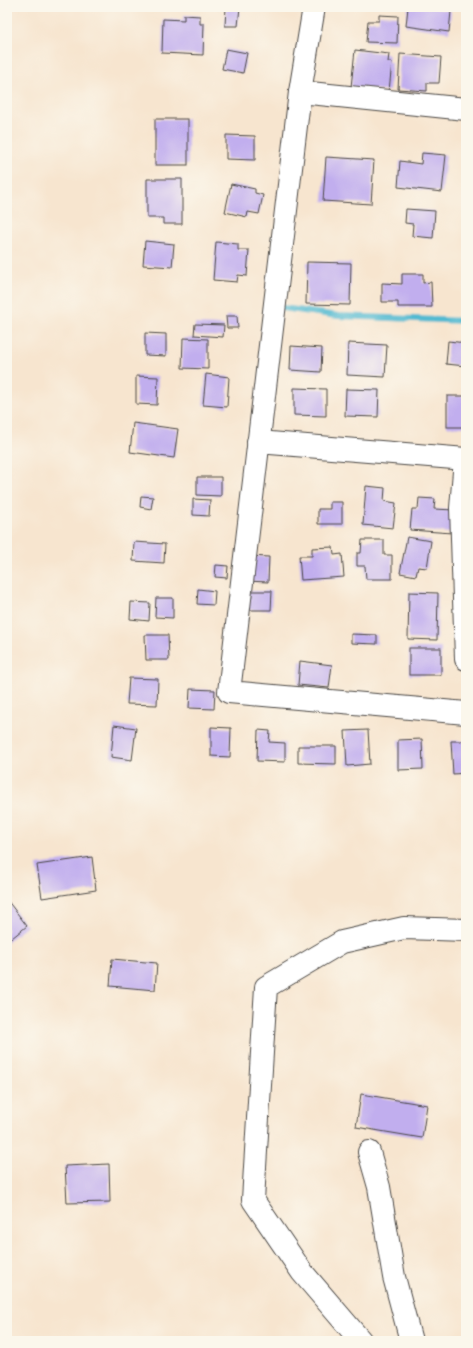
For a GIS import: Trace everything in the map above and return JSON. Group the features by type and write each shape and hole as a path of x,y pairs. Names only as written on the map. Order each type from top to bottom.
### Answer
{"street":[{"path":"314,7 300,92 229,692 466,713"},
{"path":"300,92 466,109"},
{"path":"258,442 465,459 461,508 466,659"},
{"path":"361,1341 302,1272 253,1200 266,987 342,942 404,928 466,930"},
{"path":"369,1152 379,1186 394,1277 411,1341"}],"building":[{"path":"226,7 240,7 238,26 225,26"},
{"path":"408,7 427,7 451,11 449,32 406,26"},
{"path":"184,15 200,16 200,24 204,24 203,55 162,53 163,19 184,20"},
{"path":"379,15 398,16 397,43 366,42 368,21 379,21"},
{"path":"226,49 247,53 243,73 222,69"},
{"path":"355,50 389,54 388,62 392,62 389,91 351,87"},
{"path":"400,54 441,57 439,83 427,83 427,91 398,89"},
{"path":"155,119 188,119 188,165 155,165"},
{"path":"226,135 255,136 255,160 226,159"},
{"path":"422,153 446,155 442,192 398,187 400,161 421,164"},
{"path":"326,157 374,160 371,204 323,201"},
{"path":"147,179 182,179 182,224 163,224 163,218 147,218"},
{"path":"231,184 255,189 255,193 263,195 259,214 248,212 247,217 225,212"},
{"path":"406,209 435,211 433,238 412,236 413,224 405,223"},
{"path":"145,241 174,244 172,267 143,265"},
{"path":"216,242 238,244 238,250 249,250 247,276 238,275 237,282 213,280"},
{"path":"307,262 351,263 350,305 306,304"},
{"path":"402,274 423,274 423,283 431,282 432,307 398,307 398,302 382,302 382,283 402,284"},
{"path":"226,316 237,316 238,328 227,328"},
{"path":"195,324 224,325 223,337 194,335"},
{"path":"145,333 166,334 166,356 145,355"},
{"path":"183,338 208,339 208,369 182,368"},
{"path":"448,341 466,343 466,366 446,364"},
{"path":"348,343 387,345 385,377 347,375"},
{"path":"291,346 322,348 321,372 290,370"},
{"path":"206,374 229,377 227,407 203,405"},
{"path":"136,376 158,377 157,405 136,404"},
{"path":"294,388 326,389 326,416 294,415"},
{"path":"346,389 379,390 378,417 345,416"},
{"path":"447,396 466,396 466,427 447,427"},
{"path":"133,423 178,429 174,458 130,452"},
{"path":"197,477 221,477 221,496 197,495"},
{"path":"366,486 385,488 384,501 396,503 393,528 363,525"},
{"path":"141,496 153,497 151,509 140,507"},
{"path":"419,498 435,499 434,509 454,510 452,533 410,530 412,509 418,509"},
{"path":"193,499 210,500 209,516 193,515"},
{"path":"330,502 342,502 342,524 318,524 318,509 330,509"},
{"path":"407,537 431,541 427,568 418,567 416,576 400,573"},
{"path":"362,540 384,540 384,555 392,555 392,579 366,579 365,566 357,566 357,553 361,553"},
{"path":"134,542 165,544 164,563 133,561"},
{"path":"333,547 334,555 342,554 344,577 301,580 299,556 312,556 312,548"},
{"path":"247,556 269,557 268,582 246,581"},
{"path":"216,565 228,566 227,578 215,577"},
{"path":"198,589 215,591 214,605 197,604"},
{"path":"245,591 272,591 271,610 245,610"},
{"path":"409,592 438,593 437,640 408,639"},
{"path":"156,598 173,598 173,618 155,617"},
{"path":"131,602 150,603 149,621 130,619"},
{"path":"351,634 377,635 377,644 351,643"},
{"path":"145,635 168,635 169,660 146,660"},
{"path":"409,648 441,648 441,675 409,675"},
{"path":"300,661 332,665 329,688 298,685"},
{"path":"129,678 158,679 157,705 127,704"},
{"path":"190,689 215,690 214,709 189,708"},
{"path":"114,725 136,728 132,760 111,757"},
{"path":"211,727 231,728 230,757 211,756"},
{"path":"258,730 270,731 269,742 285,743 285,762 257,761"},
{"path":"368,730 370,764 347,766 345,731"},
{"path":"422,739 423,769 398,770 398,740"},
{"path":"451,741 466,741 466,773 453,774"},
{"path":"298,746 336,746 336,764 298,763"},
{"path":"92,857 96,890 42,898 37,865"},
{"path":"7,900 27,926 7,942"},
{"path":"112,959 157,963 155,990 110,986"},
{"path":"361,1094 427,1105 422,1138 356,1127"},
{"path":"109,1164 110,1202 67,1203 65,1166"}],"waterway":[{"path":"283,308 338,316 466,321"}]}
